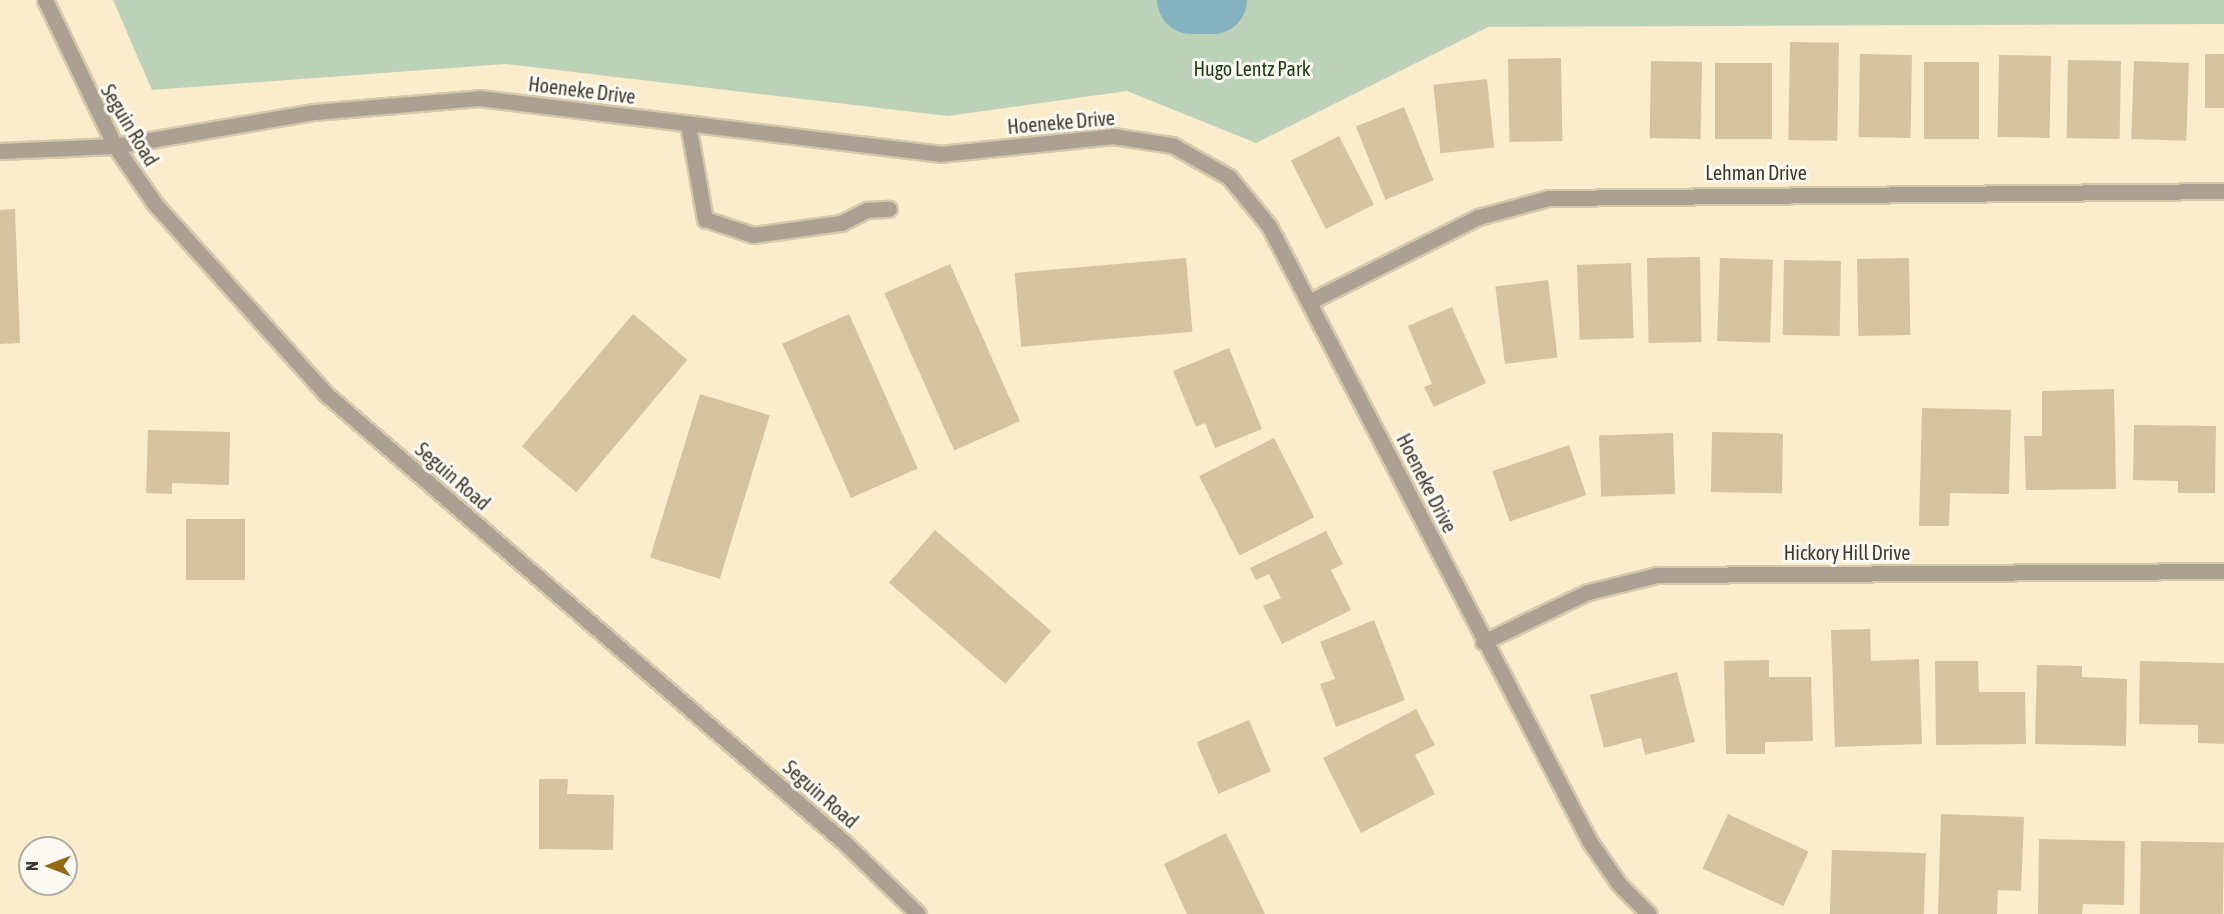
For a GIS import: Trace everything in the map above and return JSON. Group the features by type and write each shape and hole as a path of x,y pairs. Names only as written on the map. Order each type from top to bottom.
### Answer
{"street":[{"name":"Seguin Road","path":"45,0 115,146 205,262 326,394 846,844 918,914"},
{"name":"Hoeneke Drive","path":"0,151 115,146 314,112 479,98 940,154 1113,136 1172,145 1229,177 1269,226 1311,301 1484,642 1590,842 1619,884 1649,914"},
{"path":"688,124 705,219 753,235 841,223 867,210 889,209"},
{"name":"Lehman Drive","path":"1311,301 1479,217 1549,198 2224,191"},
{"name":"Hickory Hill Drive","path":"1484,642 1588,592 1657,575 2224,572"}],"green space":[{"name":"Hugo Lentz Park","path":"113,0 2224,0 2224,24 1488,27 1256,143 1127,91 948,116 505,64 152,90"}],"building":[{"path":"1790,42 1839,43 1837,141 1788,140"},
{"path":"1860,54 1912,55 1911,138 1859,137"},
{"path":"2205,54 2224,54 2224,108 2205,108"},
{"path":"1999,55 2051,56 2050,138 1998,137"},
{"path":"1561,58 1562,141 1509,142 1508,59"},
{"path":"2068,60 2121,61 2120,139 2067,138"},
{"path":"1651,61 1702,62 1701,139 1650,138"},
{"path":"2134,61 2189,63 2186,141 2131,139"},
{"path":"1924,62 1979,62 1979,139 1924,139"},
{"path":"1715,63 1772,63 1772,139 1715,139"},
{"path":"1487,79 1494,148 1441,153 1433,85"},
{"path":"1404,107 1434,180 1385,200 1356,126"},
{"path":"1339,136 1374,205 1326,229 1291,161"},
{"path":"15,209 20,343 0,344 0,210"},
{"path":"1700,257 1701,342 1648,343 1647,258"},
{"path":"1186,258 1192,332 1021,347 1015,273"},
{"path":"1720,258 1773,260 1770,343 1717,341"},
{"path":"1909,258 1910,335 1858,336 1857,259"},
{"path":"1784,260 1841,261 1840,336 1783,335"},
{"path":"1631,263 1634,338 1580,340 1577,265"},
{"path":"950,264 1020,421 954,450 884,293"},
{"path":"1548,280 1558,357 1505,364 1495,286"},
{"path":"1452,307 1486,383 1434,407 1424,387 1432,384 1408,326"},
{"path":"633,314 687,360 576,492 522,447"},
{"path":"849,314 918,468 851,498 782,344"},
{"path":"1229,348 1262,429 1215,448 1205,423 1196,427 1173,371"},
{"path":"2114,389 2116,489 2026,490 2024,436 2042,436 2042,391"},
{"path":"700,394 770,415 720,579 650,558"},
{"path":"1922,408 2011,410 2009,494 1950,493 1949,526 1919,526"},
{"path":"2134,425 2216,426 2215,493 2178,493 2178,481 2133,480"},
{"path":"148,430 230,432 229,485 172,483 172,494 146,493"},
{"path":"1712,432 1783,433 1782,493 1711,492"},
{"path":"1673,433 1675,494 1601,497 1599,436"},
{"path":"1274,438 1314,517 1240,555 1199,476"},
{"path":"1569,445 1586,495 1510,521 1492,471"},
{"path":"186,519 245,519 245,580 186,580"},
{"path":"935,530 1051,631 1005,684 889,583"},
{"path":"1326,531 1343,564 1331,570 1351,610 1282,644 1263,606 1281,598 1269,574 1256,580 1250,568"},
{"path":"1374,620 1405,700 1336,727 1320,684 1335,679 1320,642"},
{"path":"1870,629 1871,661 1919,659 1922,744 1835,747 1831,630"},
{"path":"1769,660 1769,677 1811,677 1813,741 1765,742 1765,754 1726,754 1724,661"},
{"path":"1935,661 1978,661 1979,692 2025,692 2026,744 1936,745"},
{"path":"2140,661 2224,663 2224,744 2198,743 2198,725 2139,724"},
{"path":"2037,665 2082,666 2082,677 2127,679 2126,746 2035,744"},
{"path":"1677,672 1695,742 1645,755 1641,738 1604,748 1590,695"},
{"path":"1416,709 1435,745 1415,755 1435,794 1361,833 1323,758"},
{"path":"1249,720 1271,772 1218,794 1197,742"},
{"path":"539,779 568,779 567,794 614,795 613,850 539,849"},
{"path":"1728,814 1809,852 1783,906 1703,868"},
{"path":"1941,814 2024,817 2021,891 1998,890 1997,914 1938,914"},
{"path":"1226,833 1265,914 1187,914 1164,864"},
{"path":"2039,839 2125,841 2124,905 2083,904 2082,914 2038,914"},
{"path":"2141,841 2224,842 2223,914 2140,914"},
{"path":"1832,850 1926,853 1924,914 1830,914"}],"waterway":[{"path":"1191,0 1213,0"}]}
